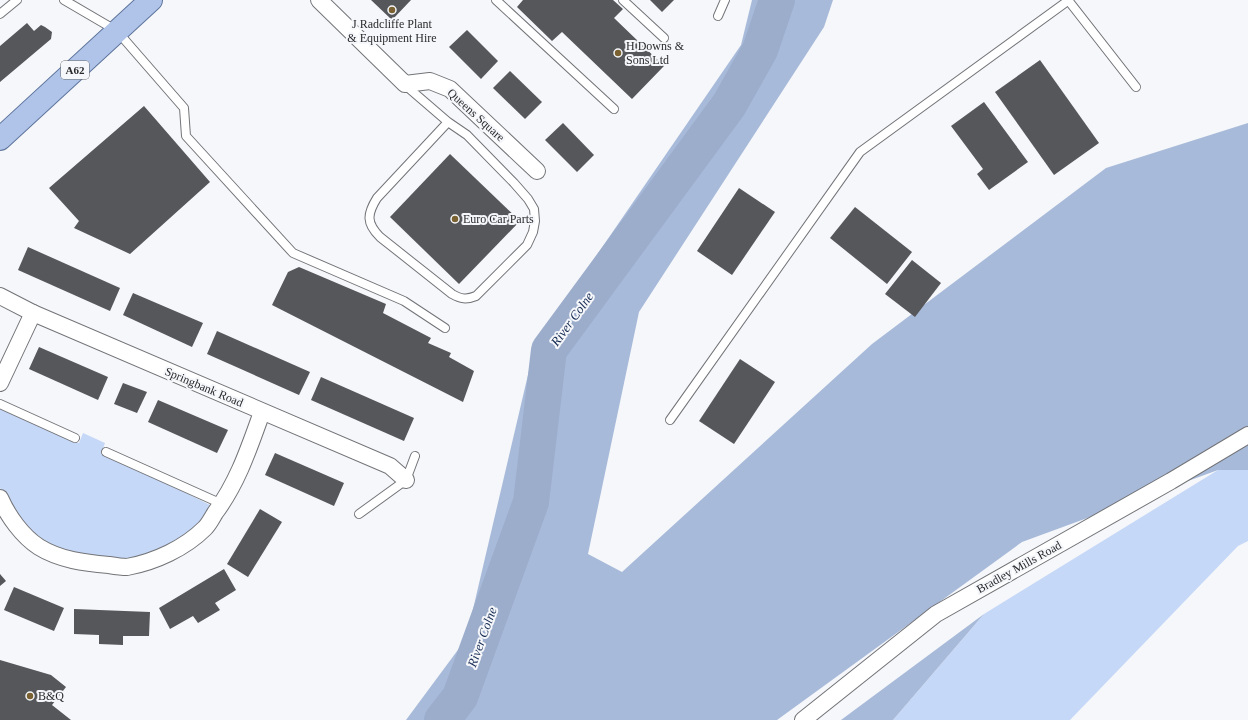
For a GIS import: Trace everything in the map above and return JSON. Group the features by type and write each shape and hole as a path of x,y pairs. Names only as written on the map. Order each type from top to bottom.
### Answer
{"main road":[{"name":"A62","path":"0,140 151,0"}],"street":[{"path":"319,0 405,84"},
{"name":"Queens Square","path":"405,84 430,81 450,89 537,171"},
{"name":"Springbank Road","path":"0,296 32,313 390,466 406,480"},
{"path":"0,383 32,313"},
{"path":"0,498 11,519 38,547 70,561 126,567 150,561 185,545 205,528 222,504 239,475 262,412"},
{"name":"Bradley Mills Road","path":"803,720 936,614 1171,481 1248,435"}],"lane":[{"path":"0,14 17,0"},
{"path":"64,0 117,31 184,108 186,136 293,253 404,301 445,328"},
{"path":"496,0 614,109"},
{"path":"623,0 664,38"},
{"path":"718,16 725,0"},
{"path":"670,420 860,152 1069,0 1136,86"},
{"path":"405,84 448,122 467,134 514,183 528,199 534,210 535,221 533,232 527,245 476,296 467,299 460,298 452,294 380,237 371,229 369,218 371,207 377,198 448,122"},
{"path":"0,404 75,438"},
{"path":"106,452 222,504"},
{"path":"359,514 406,480 416,456"}],"shaded area":[{"path":"752,0 833,0 824,27 639,312 588,554 622,572 872,344 1106,168 1248,123 1248,470 1218,470 1022,542 777,720 406,720 466,639 535,345 741,45"},
{"path":"0,409 79,443 83,433 105,443 101,454 150,475 214,507 202,523 182,540 125,563 97,561 39,543 14,516 0,488"},
{"path":"1218,470 1248,470 1248,541 1238,546 1070,720 893,720 984,614"},
{"path":"984,614 893,720 841,720"}],"building":[{"name":"J Radcliffe Plant & Equipment Hire","path":"371,0 411,0 392,20"},
{"name":"H Downs & Sons Ltd","path":"523,0 613,0 623,9 614,18 664,66 632,99 562,32 552,41 517,7"},
{"name":"H Downs & Sons Ltd","path":"650,0 674,0 662,12"},
{"path":"27,23 34,31 41,25 45,27 52,32 51,39 0,82 0,46"},
{"path":"467,30 498,61 481,79 449,47"},
{"path":"1040,60 1099,143 1054,175 995,92"},
{"path":"510,71 542,102 525,119 493,88"},
{"path":"984,102 1028,162 989,190 977,174 983,169 951,126"},
{"path":"144,106 210,182 130,254 74,228 79,221 49,188"},
{"path":"563,123 594,155 577,172 545,140"},
{"name":"Euro Car Parts","path":"450,154 520,221 459,284 390,217"},
{"path":"739,188 775,212 732,275 697,251"},
{"path":"855,207 912,252 887,284 830,238"},
{"path":"28,247 120,288 110,311 18,270"},
{"path":"912,260 941,283 915,317 885,294"},
{"path":"299,267 386,304 383,313 431,338 428,343 451,353 449,357 474,371 463,402 272,305 288,272"},
{"path":"133,293 203,323 192,347 123,315"},
{"path":"217,331 310,372 299,395 207,354"},
{"path":"39,347 108,377 98,400 29,369"},
{"path":"740,359 775,382 734,444 699,421"},
{"path":"321,377 414,418 404,441 311,400"},
{"path":"123,383 147,392 137,413 114,404"},
{"path":"158,400 228,430 217,453 148,422"},
{"path":"275,453 344,483 334,506 265,475"},
{"path":"260,509 282,522 248,577 227,564"},
{"path":"224,569 236,590 215,603 220,610 198,623 193,616 170,629 159,608"},
{"path":"0,574 6,581 0,586"},
{"path":"14,587 64,608 54,631 4,610"},
{"path":"74,609 150,612 149,636 123,636 123,645 99,644 99,635 74,634"},
{"name":"B&Q","path":"0,660 51,675 66,687 52,705 71,720 0,720"}],"waterway":[{"name":"River Colne","path":"442,720 460,697 531,502 549,350 729,105 760,50 777,0"}],"place":[{"name":"J Radcliffe Plant & Equipment Hire","path":"392,10"},
{"name":"H Downs & Sons Ltd","path":"618,53"},
{"name":"Euro Car Parts","path":"455,219"},
{"name":"B&Q","path":"30,696"}]}
